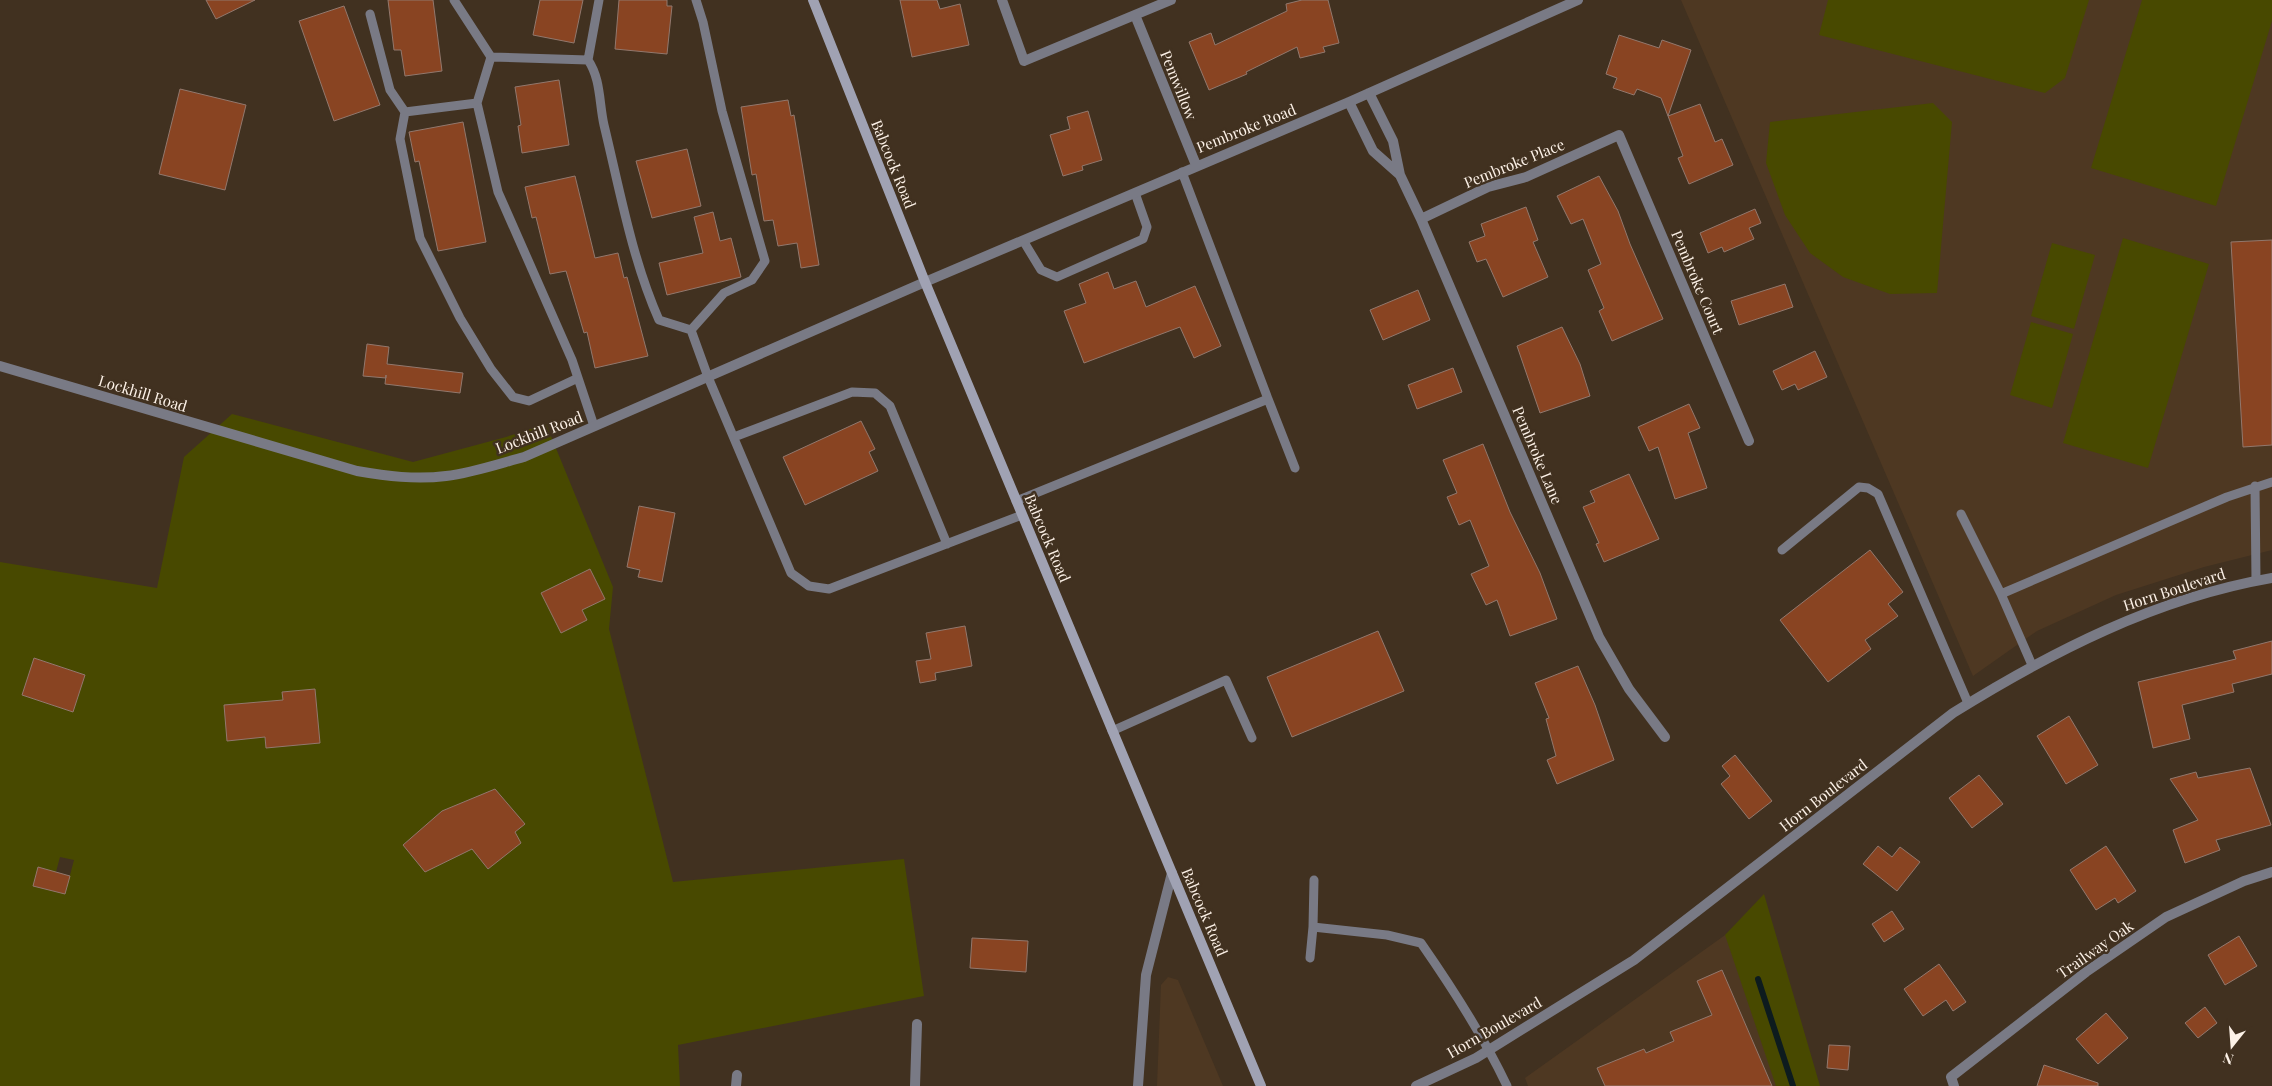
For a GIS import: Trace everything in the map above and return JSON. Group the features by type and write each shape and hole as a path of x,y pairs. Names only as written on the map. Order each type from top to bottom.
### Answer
{"main road":[{"name":"Babcock Road","path":"813,0 925,282 1261,1086"}],"street":[{"path":"1002,0 1024,61 1171,0"},
{"name":"Pembroke Road","path":"925,282 1024,242 1196,165 1369,93 1578,0"},
{"name":"Pemwillow","path":"1135,16 1196,165"},
{"name":"Pembroke Lane","path":"1369,93 1393,141 1400,175 1421,219 1599,637 1629,689 1665,737"},
{"name":"Pembroke Lane","path":"1348,102 1373,151 1400,175"},
{"name":"Pembroke Place","path":"1421,219 1488,187 1526,176 1620,134"},
{"name":"Pembroke Court","path":"1620,134 1750,441"},
{"name":"Lockhill Road","path":"0,366 357,471 395,477 444,477 524,457 925,282"},
{"name":"Horn Boulevard","path":"1416,1086 1490,1049 1634,960 1952,713 2032,665 2112,626 2201,594 2256,580 2272,578"},
{"name":"Trailway Oak","path":"1952,1081 2086,972 2166,917 2244,881 2272,872"},
{"path":"1138,1086 1146,975 1172,873"},
{"path":"915,1086 917,1024"},
{"path":"736,1086 737,1075"}],"lane":[{"path":"454,0 491,58 478,103 498,192 578,378 594,426"},
{"path":"599,0 588,60 596,71 604,122 643,283 660,320 691,330"},
{"path":"691,330 724,293 752,280 765,261 722,111 703,22 696,0"},
{"path":"370,14 390,90 405,112 400,139 420,238 460,318 491,369 513,397 529,401 578,378"},
{"path":"491,58 588,60"},
{"path":"405,112 478,103"},
{"path":"1182,172 1294,468"},
{"path":"1024,242 1041,270 1057,277 1143,239 1147,227 1135,193"},
{"path":"691,330 708,376 791,573 809,586 829,589 1022,515"},
{"path":"734,437 852,392 875,393 890,406 947,544"},
{"path":"1016,501 1268,398"},
{"path":"2001,594 2139,533 2255,486 2272,482"},
{"path":"2255,486 2256,580"},
{"path":"1782,550 1859,487 1868,488 1878,494 1968,703"},
{"path":"1961,514 2001,594 2032,665"},
{"path":"1112,731 1226,680 1252,738"},
{"path":"1310,958 1314,880"},
{"path":"1313,927 1387,936 1421,943 1490,1049 1506,1086"}],"shaded area":[{"path":"1681,0 2272,0 2272,550 2204,567 2116,595 2037,631 1973,676"},
{"path":"1828,0 2089,0 2065,78 2045,93 1819,35"},
{"path":"2142,0 2272,0 2272,21 2216,206 2091,168"},
{"path":"1933,103 1952,122 1937,293 1890,294 1843,277 1810,253 1785,215 1766,163 1770,122"},
{"path":"2123,238 2209,264 2148,468 2063,443"},
{"path":"2052,243 2095,255 2074,329 2031,316"},
{"path":"2031,322 2073,334 2052,408 2010,395"},
{"path":"232,414 413,462 506,437 546,424 613,587 609,629 673,882 904,859 924,996 678,1045 680,1086 0,1086 0,562 157,588 184,457","holes":["34,658 85,675 73,712 22,695","315,690 320,743 266,748 265,737 227,741 283,700 282,692","495,789 525,824 515,832 520,843 459,833 426,872 403,845 442,811","60,857 74,860 65,894 33,886 38,867 56,872"]},
{"path":"1764,894 1820,1086 1776,1086 1725,935"},
{"path":"1728,933 1777,1086 1528,1086 1525,1078"},
{"path":"1168,977 1178,980 1223,1086 1157,1086 1161,985"}],"building":[{"path":"206,0 255,0 216,19"},
{"path":"388,0 433,0 442,71 405,76 401,50 394,50"},
{"path":"540,0 583,0 574,43 533,35"},
{"path":"619,0 667,0 667,6 672,6 667,54 615,49"},
{"path":"900,0 937,0 940,9 960,4 969,45 912,57"},
{"path":"1302,0 1328,0 1339,43 1323,47 1325,52 1300,58 1297,47 1246,72 1247,74 1209,90 1189,42 1211,33 1215,45 1287,11 1286,4"},
{"path":"344,6 380,105 334,121 299,21"},
{"path":"1619,35 1659,48 1662,40 1691,50 1668,116 1661,98 1637,89 1634,95 1613,88 1617,78 1606,74"},
{"path":"559,80 569,145 522,153 518,126 521,125 515,87"},
{"path":"180,89 246,105 225,190 159,174"},
{"path":"788,100 791,116 794,115 819,265 801,268 797,243 778,246 773,220 764,221 756,174 752,175 741,107"},
{"path":"1700,104 1715,142 1722,139 1733,165 1689,184 1678,158 1683,156 1668,116"},
{"path":"1088,111 1102,160 1082,166 1083,170 1063,176 1050,135 1070,129 1067,117"},
{"path":"463,122 486,242 438,251 419,161 415,162 409,132"},
{"path":"687,149 701,206 652,218 636,161"},
{"path":"575,176 595,258 618,253 624,278 627,277 648,356 595,368 587,332 584,333 566,271 550,274 536,217 532,218 525,187"},
{"path":"1599,176 1618,211 1630,244 1663,319 1612,341 1599,311 1604,308 1588,270 1601,264 1583,219 1571,224 1557,196"},
{"path":"1526,207 1538,240 1533,242 1548,277 1503,297 1486,259 1477,262 1469,242 1485,236 1481,224"},
{"path":"1755,209 1761,223 1749,228 1754,239 1724,252 1722,247 1708,253 1700,233"},
{"path":"713,212 720,241 731,238 741,277 667,295 659,263 703,253 694,217"},
{"path":"2272,240 2272,445 2243,447 2231,242"},
{"path":"1108,272 1114,289 1136,281 1146,307 1195,286 1221,346 1194,358 1180,327 1084,363 1064,311 1086,303 1079,284"},
{"path":"1785,284 1793,307 1739,325 1731,301"},
{"path":"1418,290 1430,320 1383,340 1370,310"},
{"path":"1562,327 1580,364 1590,396 1540,413 1517,346"},
{"path":"367,344 389,347 387,364 463,373 460,393 385,384 386,378 363,376"},
{"path":"1815,351 1827,377 1798,390 1795,384 1782,390 1773,371"},
{"path":"1453,368 1462,392 1417,409 1408,385"},
{"path":"1689,404 1700,428 1688,433 1707,488 1675,499 1658,447 1649,451 1638,427"},
{"path":"861,421 875,449 869,452 878,471 805,505 783,457"},
{"path":"1483,444 1510,512 1540,573 1557,619 1510,636 1497,600 1486,605 1471,574 1489,566 1470,520 1459,525 1447,497 1457,493 1443,460"},
{"path":"1629,474 1659,539 1604,562 1596,544 1599,543 1583,507 1595,502 1590,491"},
{"path":"639,506 675,513 662,582 638,577 640,570 627,567"},
{"path":"1870,550 1903,592 1888,604 1898,616 1865,640 1871,649 1828,682 1780,620"},
{"path":"590,569 605,599 582,610 587,620 561,633 541,593"},
{"path":"965,626 972,666 935,673 936,680 920,683 916,661 931,659 926,633"},
{"path":"1378,631 1404,691 1292,737 1267,677"},
{"path":"2272,641 2272,674 2232,684 2234,692 2182,705 2190,739 2153,748 2138,682 2236,659 2233,651"},
{"path":"34,658 85,675 73,712 22,695"},
{"path":"1578,666 1595,705 1614,760 1557,784 1547,760 1556,756 1546,719 1549,718 1535,683"},
{"path":"315,689 320,743 266,748 265,737 227,741 224,705 283,700 282,692"},
{"path":"2069,716 2098,765 2066,784 2037,736"},
{"path":"1735,755 1772,801 1749,819 1721,784 1730,776 1722,766"},
{"path":"2250,768 2271,825 2216,840 2220,850 2185,863 2173,830 2198,820 2170,779 2196,772 2198,778"},
{"path":"1979,775 2003,804 1972,828 1949,798"},
{"path":"495,789 525,824 515,832 521,843 488,869 472,849 425,872 403,845 442,811"},
{"path":"1878,846 1892,857 1900,847 1920,862 1897,891 1863,864"},
{"path":"2106,846 2136,891 2118,903 2115,898 2096,910 2070,870"},
{"path":"38,867 70,876 65,894 33,886"},
{"path":"1892,911 1904,929 1884,942 1872,924"},
{"path":"2239,936 2257,966 2225,985 2208,955"},
{"path":"972,938 1028,941 1026,972 970,968"},
{"path":"1939,964 1966,1002 1953,1011 1946,1000 1923,1016 1904,989"},
{"path":"1722,970 1772,1086 1605,1086 1597,1068 1644,1049 1646,1053 1674,1041 1670,1032 1712,1015 1697,981"},
{"path":"2205,1007 2217,1023 2198,1038 2185,1023"},
{"path":"2106,1013 2128,1038 2098,1064 2076,1039"},
{"path":"1829,1045 1850,1046 1848,1070 1827,1068"},
{"path":"2044,1065 2098,1083 2098,1086 2037,1086"}],"waterway":[{"path":"1758,979 1793,1086"}]}
